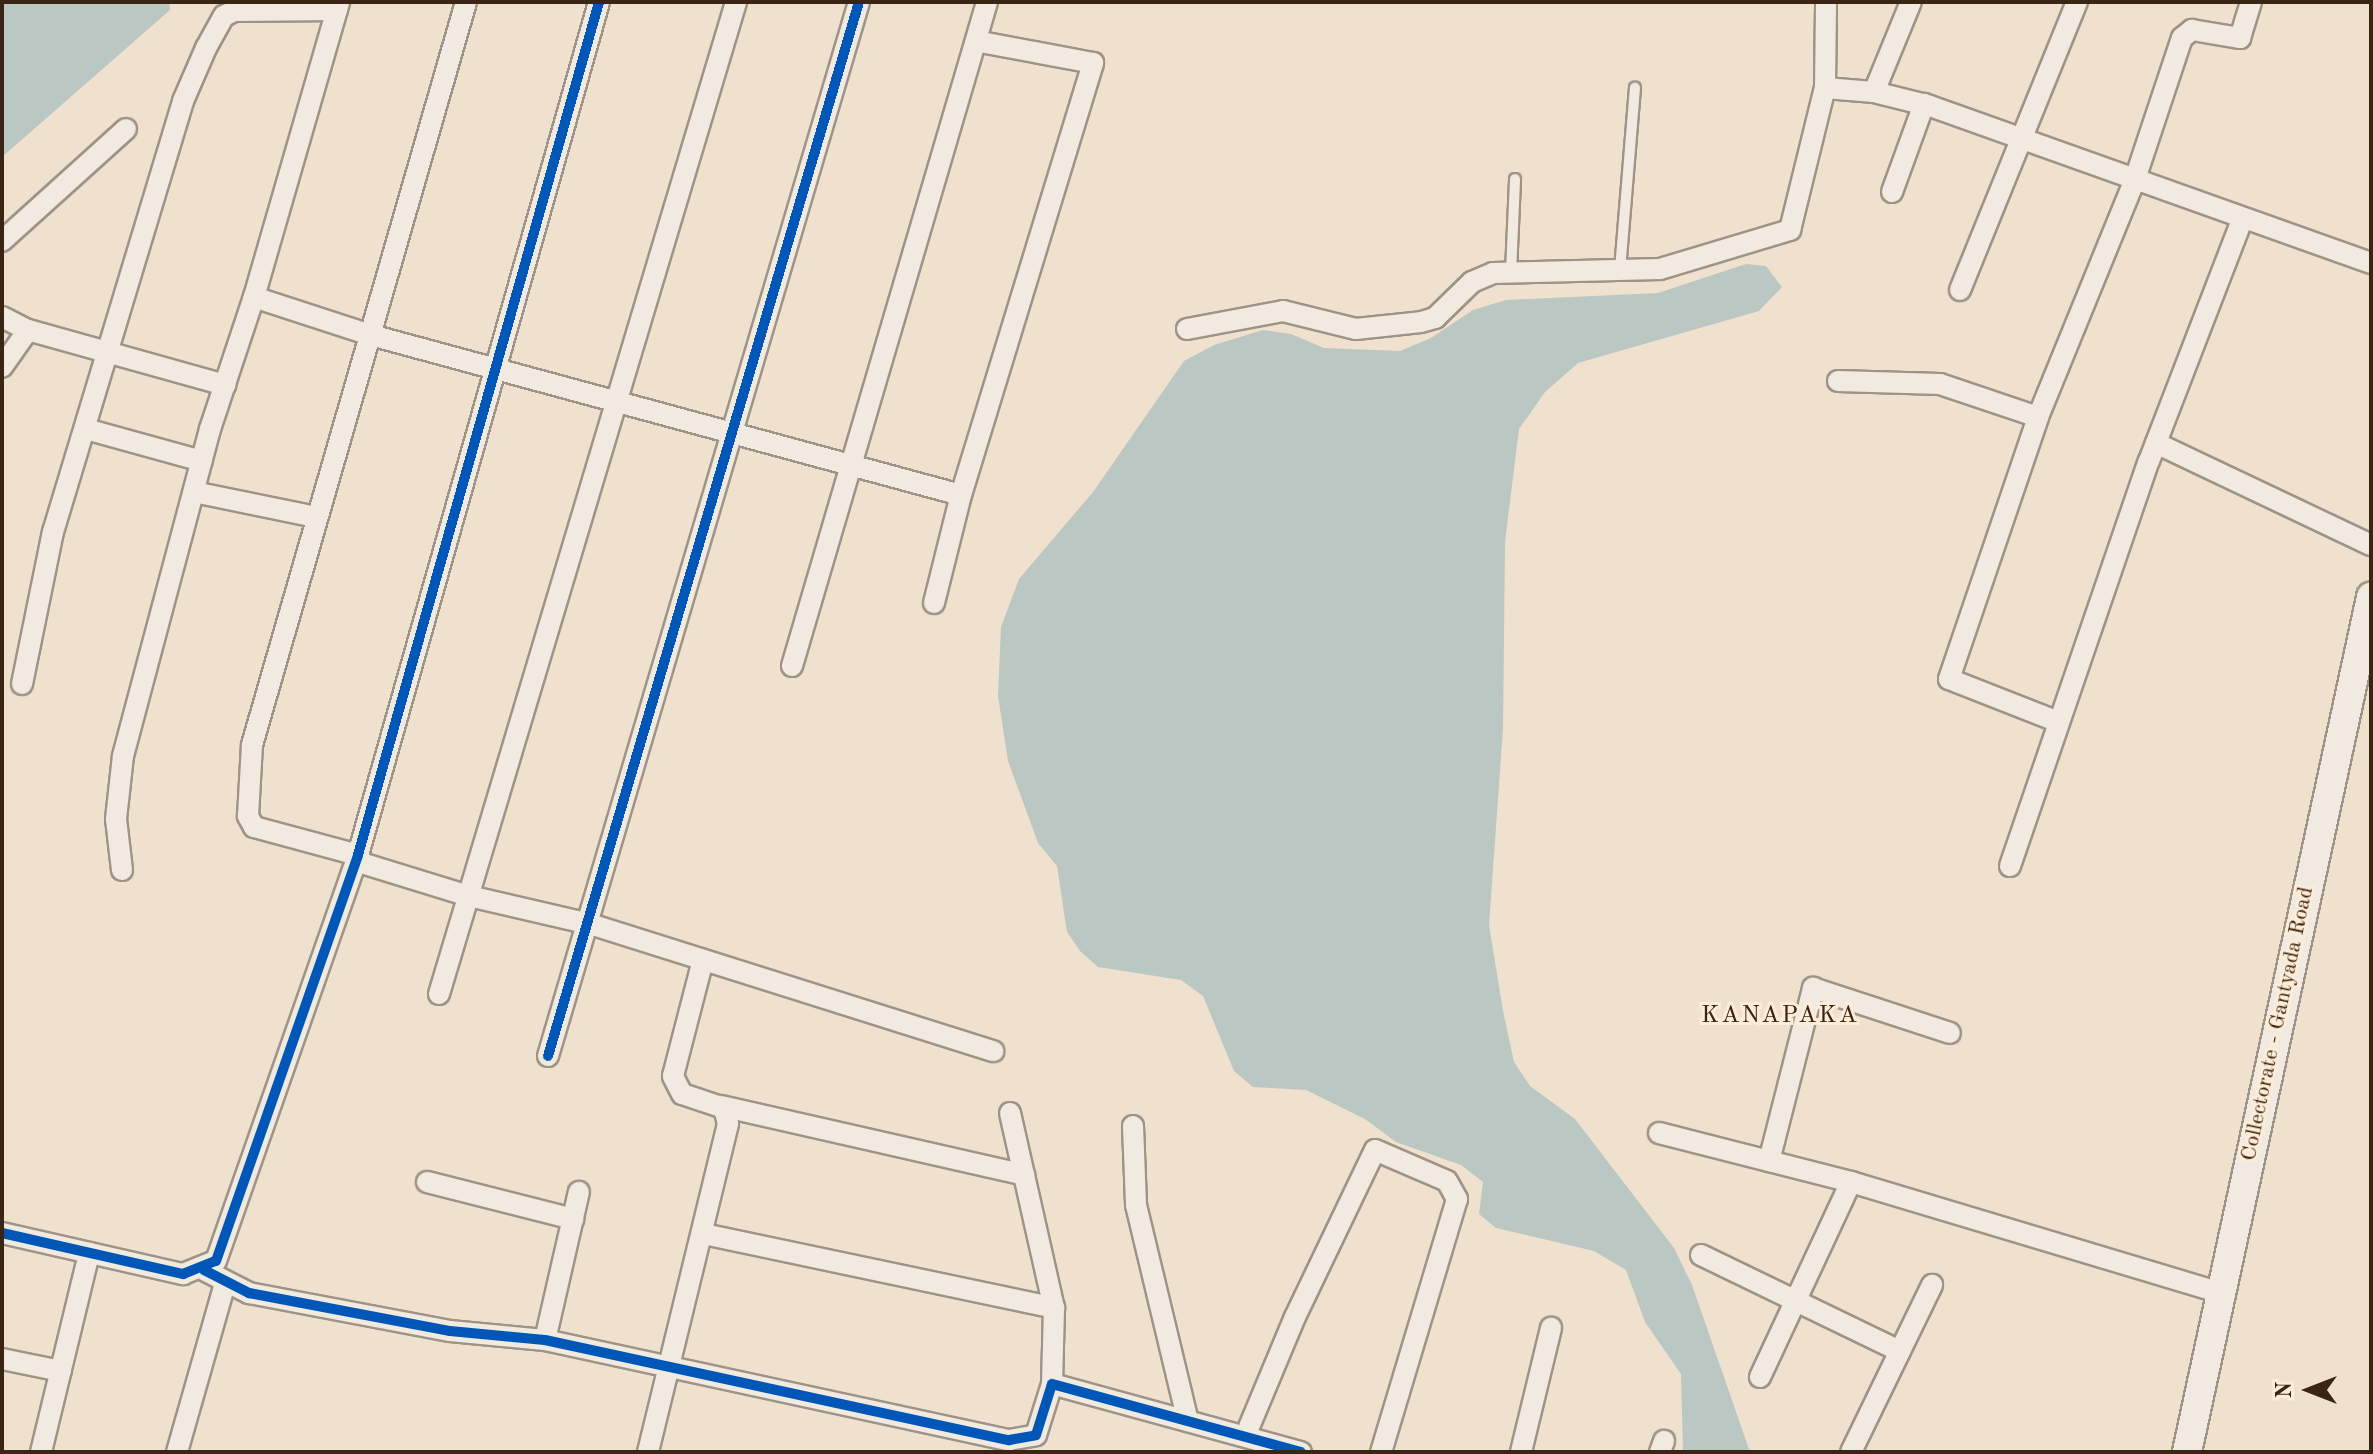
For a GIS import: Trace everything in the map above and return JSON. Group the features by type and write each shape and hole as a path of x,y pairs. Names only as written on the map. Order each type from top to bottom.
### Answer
{"street":[{"path":"466,2 257,718 248,816 258,829 469,896 590,924 993,1051"},
{"path":"2,1233 183,1274 204,1270 216,1261 356,858 599,2"},
{"path":"439,994 736,2"},
{"path":"548,1056 590,924 859,2"},
{"path":"792,666 987,2"},
{"path":"1187,329 1283,311 1356,329 1421,322 1435,318 1478,279 1511,272 1660,269 1790,230 1825,88 1826,2"},
{"path":"1874,92 1911,2"},
{"path":"1960,290 2077,2"},
{"path":"2056,721 1949,679 2038,417 2135,179 2184,34 2192,30 2240,38 2251,2"},
{"path":"22,684 53,532 110,353 183,101 224,16 234,11 338,6 254,297 202,461 123,756 116,819 122,870"},
{"path":"934,603 961,495 1093,63 976,41"},
{"path":"1825,88 1874,92 1924,104 2022,142 2371,263"},
{"path":"1892,192 1924,104"},
{"path":"2,241 126,129"},
{"path":"2010,866 2056,721 2156,443 2242,220"},
{"path":"254,297 367,334 497,365 617,403 735,430 961,495"},
{"path":"2,317 28,330 225,385"},
{"path":"2,367 28,330"},
{"path":"1838,381 1940,384 2038,417"},
{"path":"86,429 202,461"},
{"path":"2156,443 2371,545"},
{"path":"194,492 316,517"},
{"name":"Collectorate - Gantyada Road","path":"2187,1452 2371,597"},
{"path":"703,960 673,1076 682,1094 721,1106 1024,1175"},
{"path":"1769,1161 1813,988 1950,1033"},
{"path":"648,1452 704,1234 728,1124 721,1106"},
{"path":"204,1270 225,1284 385,1320 545,1340 1009,1440 1036,1435 1052,1384 1054,1308 1010,1113"},
{"path":"1133,1126 1136,1205 1188,1421"},
{"path":"1659,1133 1851,1182 2221,1293"},
{"path":"1249,1427 1295,1317 1375,1150 1447,1181 1457,1199 1381,1452"},
{"path":"427,1182 573,1219"},
{"path":"1760,1377 1851,1182"},
{"path":"545,1340 579,1192"},
{"path":"704,1234 1054,1308"},
{"path":"41,1452 89,1253"},
{"path":"1701,1255 1900,1351"},
{"path":"177,1452 225,1284"},
{"path":"1851,1452 1932,1285"},
{"path":"1521,1452 1551,1328"},
{"path":"2,1359 61,1371"},
{"path":"1052,1384 1301,1452"}],"lane":[{"path":"1620,270 1635,88"},
{"path":"1511,272 1515,179"}],"shaded area":[{"path":"2,2 169,2 170,10 2,157"},
{"path":"1746,264 1766,266 1782,287 1759,311 1578,363 1545,392 1519,429 1505,542 1503,729 1489,925 1503,1011 1514,1062 1530,1086 1575,1119 1674,1248 1692,1285 1750,1452 1683,1452 1681,1374 1645,1322 1626,1270 1594,1251 1496,1228 1479,1214 1483,1182 1461,1165 1396,1142 1365,1119 1306,1090 1253,1087 1234,1071 1203,996 1181,980 1098,967 1080,951 1067,932 1057,866 1038,843 1008,761 998,696 1001,627 1019,579 1093,492 1184,361 1214,345 1263,330 1291,334 1324,348 1400,351 1431,338 1473,310 1506,300 1658,293"}],"cycle path":[{"path":"2,1233 183,1274 216,1261 358,855 599,2"},
{"path":"548,1056 859,2"},
{"path":"204,1270 249,1293 450,1331 545,1340 1009,1440 1036,1435 1052,1384 1301,1452"}],"district":[{"name":"KANAPAKA","path":"1780,1017"}]}
